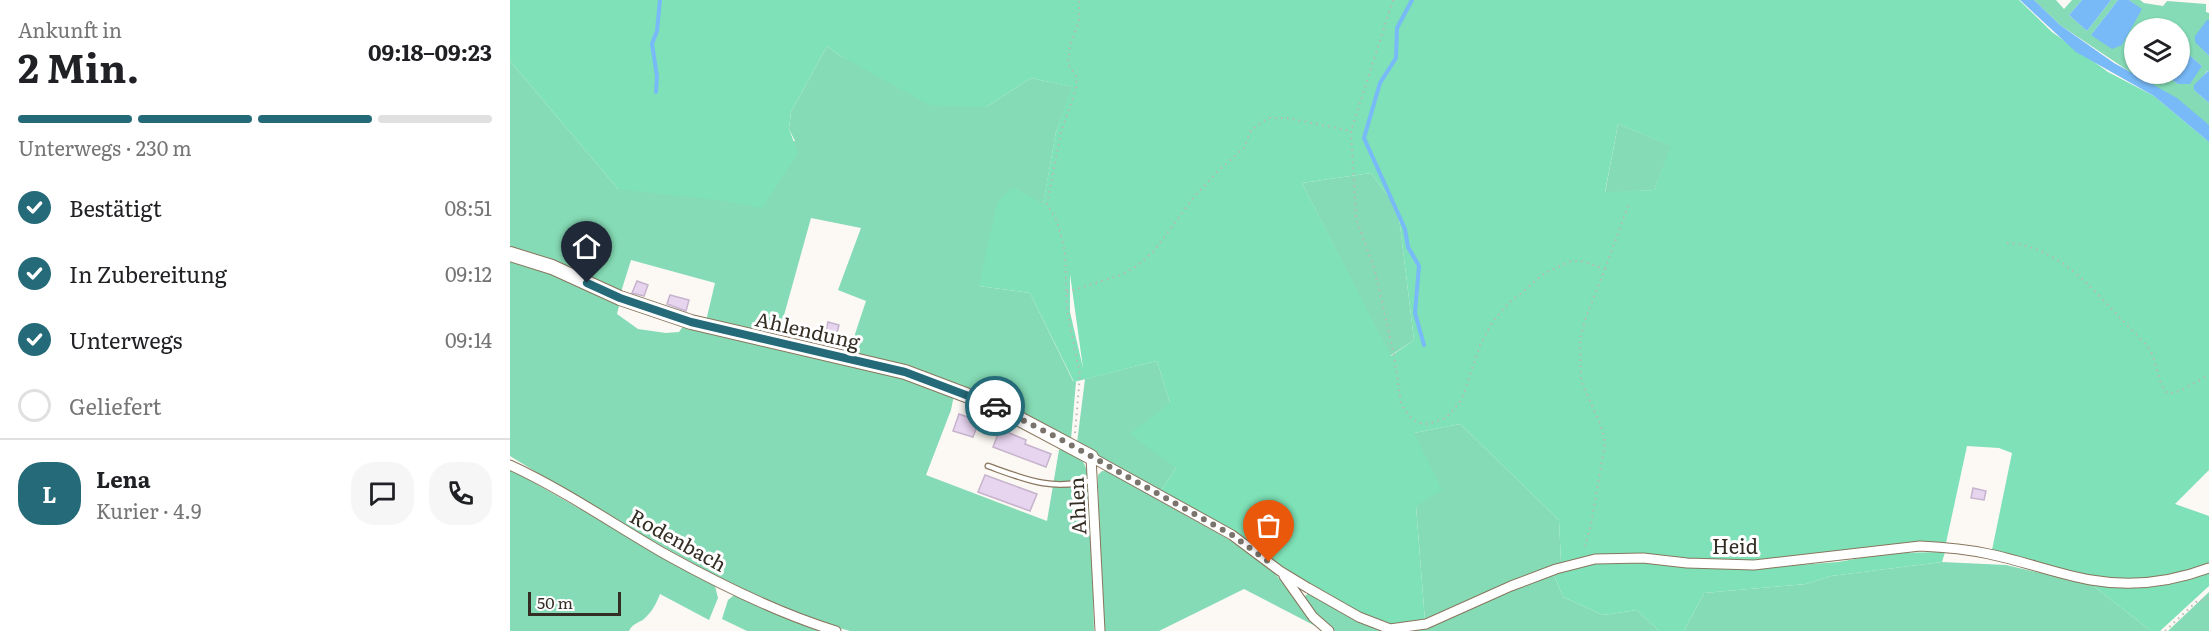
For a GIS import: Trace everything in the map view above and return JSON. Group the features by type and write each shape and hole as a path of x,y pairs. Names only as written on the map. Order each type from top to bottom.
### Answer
{"street":[{"name":"Ahlendung","path":"510,254 552,267 620,298 691,322 905,372 995,406 1090,457"},
{"name":"Ahlen","path":"1090,457 1100,631"},
{"name":"Ahlen","path":"1090,457 1232,535 1280,571"},
{"name":"Rodenbach","path":"510,465 552,486 667,555 807,622 836,631"},
{"name":"Heid","path":"1280,571 1359,616 1390,629 1426,624 1511,586 1556,569 1595,559 1642,558 1687,563 1754,565 1920,546 1945,547 1991,554 2093,580 2123,583 2154,582 2190,576 2209,568"},
{"path":"1280,571 1313,617 1329,631"}],"lane":[{"path":"988,465 1026,480 1048,485 1070,486 1093,480"}],"path":[{"path":"1073,447 1080,395 1080,375 1069,326 1062,234 1047,204 1060,132 1076,89 1077,77 1068,64 1070,45 1079,22 1079,0"},
{"path":"1393,0 1351,131 1356,218 1375,271 1383,303 1401,403 1412,419 1420,423 1435,423 1446,418 1457,407 1480,345 1493,321 1510,302 1545,273 1570,261 1581,261 1605,269"},
{"path":"1067,292 1121,275 1137,266 1153,252 1202,189 1244,148 1251,130 1268,118 1287,118 1351,131"},
{"path":"1581,562 1591,524 1605,443 1601,426 1581,381 1580,339 1586,316 1629,203"},
{"path":"2007,243 2015,243 2060,262 2089,285 2147,346 2154,359 2161,386 2167,393 2178,392 2209,375"},
{"path":"2164,631 2196,602 2209,598"}],"green space":[{"path":"510,0 2019,0 2052,32 2108,72 2124,80 2124,84 2131,84 2154,96 2209,142 2209,470 2175,504 2209,516 2209,563 2153,577 2124,579 2070,572 1992,550 2012,453 1999,448 1967,446 1946,543 1878,546 1756,560 1707,560 1624,555 1577,559 1561,563 1559,520 1460,424 1414,433 1442,490 1416,506 1425,621 1390,626 1317,590 1282,568 1234,532 1160,492 1176,468 1130,434 1170,403 1157,361 1074,382 1030,293 979,286 997,203 1010,189 1015,188 1043,204 1056,132 1072,87 1031,78 986,107 930,105 842,57 827,46 791,112 789,129 798,153 762,208 726,201 618,189 510,61","holes":["1618,124 1671,146 1654,190 1605,192","1371,173 1398,209 1414,340 1391,356 1302,183","1070,274 1083,368 1070,312"]},
{"path":"2034,0 2056,0 2064,9 2072,0 2082,0 2069,15 2087,31 2111,0 2118,0 2091,35 2141,9 2129,0 2140,0 2144,3 2163,6 2167,1 2206,4 2209,20 2196,42 2209,56 2209,72 2207,71 2194,90 2209,103 2209,125 2148,84 2190,84 2190,75 2202,66 2190,56 2190,18 2124,18 2124,68 2060,25"},
{"path":"827,46 842,57 986,107 1031,78 1073,87 1056,132 1043,205 979,286 1030,293 1073,381 1076,382 1071,439 902,366 849,352 866,301 838,290 861,228 811,218 778,337 706,321 715,283 631,260 621,292 558,262 510,247 510,61 618,189 795,141 789,129 791,112"},
{"path":"1618,124 1672,146 1654,190 1605,193"},
{"path":"1371,173 1398,209 1414,340 1390,356 1302,183"},
{"path":"510,259 550,271 620,302 617,314 638,329 666,333 679,332 684,325 901,377 954,395 951,410 926,475 1047,521 1059,450 1063,446 1075,453 1087,470 1090,484 1094,631 850,631 803,618 707,571 606,515 510,456"},
{"path":"1157,361 1170,403 1176,468 1160,492 1077,443 1085,379"},
{"path":"1460,424 1559,520 1561,563 1513,580 1425,621 1416,506 1414,433"},
{"path":"510,469 715,586 718,598 709,620 660,594 649,614 633,625 629,631 510,631"},
{"path":"1102,471 1107,471 1228,539 1272,570 1321,629 1244,589 1159,631 1103,631 1098,486 1098,475"},
{"path":"1945,552 1942,562 1831,576 1806,584 1704,593 1684,631 1659,631 1637,610 1603,615 1563,597 1554,575 1577,566 1595,564 1642,563 1744,569 1838,562 1889,553"},
{"path":"1942,562 2006,565 2092,585 2151,631 1684,631 1704,593 1806,584 1831,576"},
{"path":"2209,573 2209,586 2160,631 2151,631 2092,585 2152,586 2180,582"},
{"path":"1554,575 1563,597 1603,615 1637,610 1659,631 1411,631 1426,628"},
{"path":"2209,592 2209,631 2168,631"},
{"path":"1309,593 1386,631 1335,631 1312,612 1305,596"},
{"path":"733,596 739,596 822,631 747,631 722,619 728,600"}],"water":[{"path":"2020,0 2034,0 2060,25 2124,69 2124,79 2076,52"},
{"path":"2082,0 2111,0 2087,31 2069,15"},
{"path":"2118,0 2129,0 2142,9 2137,18 2124,18 2122,45 2112,49 2091,35"},
{"path":"2209,20 2209,56 2195,42 2195,36"},
{"path":"2190,56 2202,66 2190,84"},
{"path":"2208,71 2209,103 2194,90 2194,85"},
{"path":"2133,84 2152,84 2177,98 2209,125 2209,142 2154,96"}],"building":[{"path":"637,281 648,285 644,296 632,293"},
{"path":"670,295 689,300 686,311 667,304"},
{"path":"828,322 839,325 834,344 823,342"},
{"path":"959,414 979,421 973,437 953,431"},
{"path":"1000,429 1026,440 1025,444 1051,454 1046,467 993,447"},
{"path":"985,475 1037,494 1030,511 978,492"},
{"path":"1973,488 1986,491 1984,500 1971,498"}],"waterway":[{"path":"656,92 657,76 652,44 657,31 660,0"},
{"path":"1412,0 1397,28 1396,58 1380,83 1364,138 1405,229 1408,247 1419,266 1415,313 1424,345"}],"way so far":[{"path":"995,406 1060,439 1158,496 1232,535 1269,562"}],"route":[{"path":"587,283 620,298 691,322 905,372 995,406"}]}
